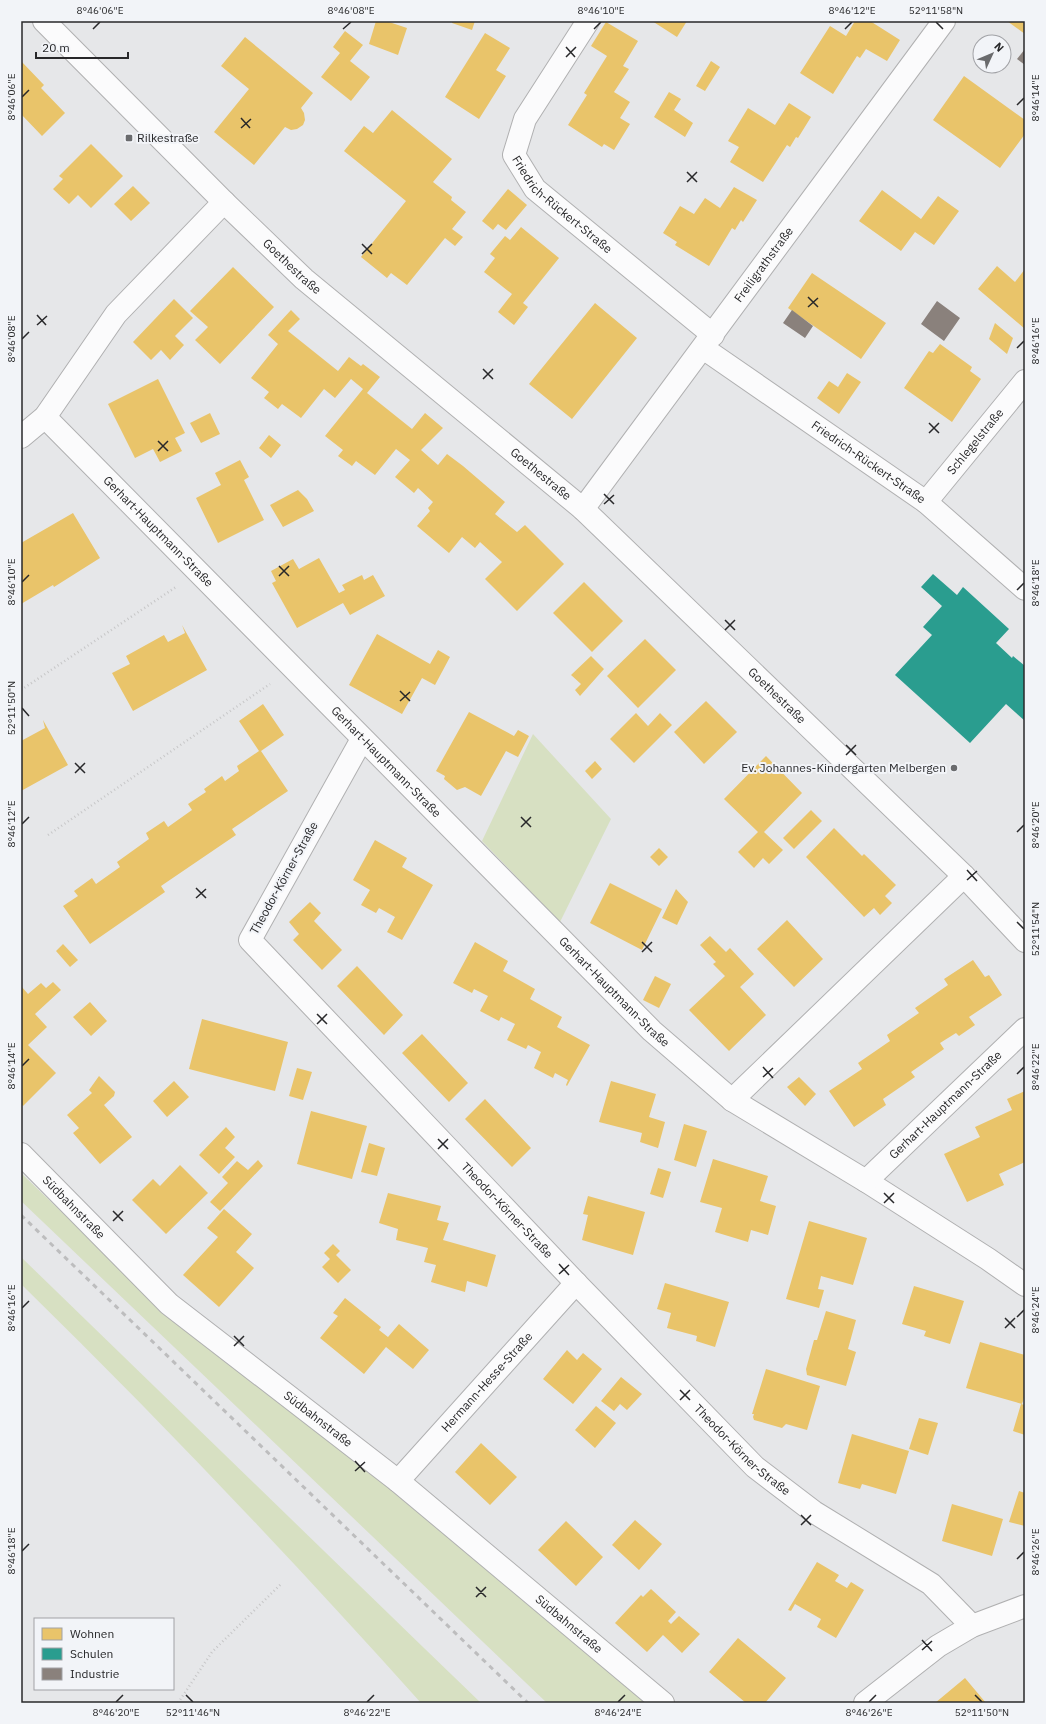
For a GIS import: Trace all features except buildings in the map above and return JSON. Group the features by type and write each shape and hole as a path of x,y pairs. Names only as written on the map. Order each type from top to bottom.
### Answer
{"street":[{"name":"Goethestraße","path":"44,21 224,202 304,279 583,509 964,876 1025,940"},
{"name":"Friedrich-Rückert-Straße","path":"588,21 525,119 514,156 535,189 708,342 926,502 1025,589"},
{"name":"Freiligrathstraße","path":"583,509 944,21"},
{"path":"21,437 45,417 116,314 224,202"},
{"name":"Schlegelstraße","path":"926,502 1025,381"},
{"name":"Gerhart-Hauptmann-Straße","path":"45,417 652,1031 732,1100 866,1181 988,1259 1025,1286"},
{"name":"Theodor-Körner-Straße","path":"362,738 250,940 576,1283 755,1467 814,1512 931,1584 972,1626"},
{"path":"732,1100 964,876"},
{"name":"Gerhart-Hauptmann-Straße","path":"866,1181 1025,1029"},
{"name":"Südbahnstraße","path":"21,1154 169,1304 398,1481 663,1703"},
{"name":"Hermann-Hesse-Straße","path":"398,1481 576,1283"},
{"path":"865,1703 938,1646 972,1626 1025,1606"}],"path":[{"path":"21,690 198,572"},
{"path":"48,835 294,668"},
{"path":"178,1703 212,1652 282,1584"}],"green space":[{"path":"533,734 611,819 560,922 482,841"},
{"path":"21,1173 176,1322 410,1502 649,1703 547,1703 21,1201"},
{"path":"21,1257 481,1703 421,1703 224,1490 124,1386 21,1284"}],"railway":[{"path":"21,1215 528,1703"}],"place":[{"name":"Rilkestraße","path":"129,138"},
{"name":"Ev. Johannes-Kindergarten Melbergen","path":"954,768"}]}
